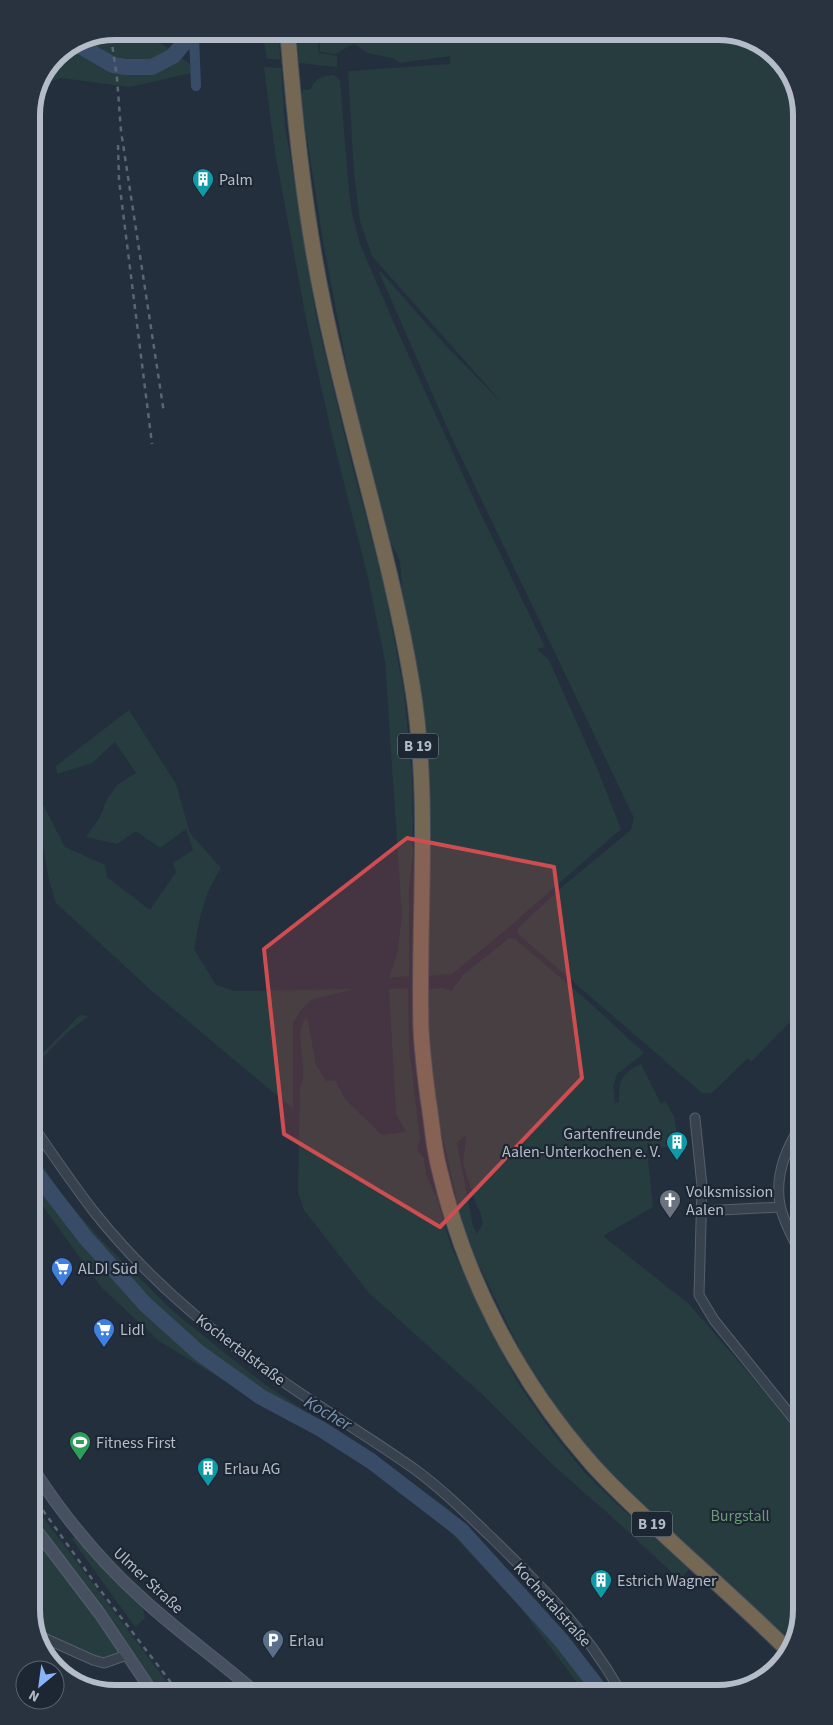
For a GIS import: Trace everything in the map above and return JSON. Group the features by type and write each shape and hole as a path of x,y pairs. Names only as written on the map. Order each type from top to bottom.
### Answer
{"highway":[{"name":"B 19","path":"288,40 308,223 324,306 349,416 387,561 406,646 414,696 422,786 422,1050 439,1169 456,1229 472,1273 496,1325 527,1380 560,1427 617,1491 784,1645"}],"street":[{"path":"695,1118 702,1186 700,1295 714,1320 793,1418"},
{"name":"Kochertalstraße","path":"40,1136 95,1213 131,1254 172,1295 246,1356 415,1470 470,1517 542,1587 574,1622 617,1685"},
{"path":"793,1137 789,1143 781,1167 779,1187 780,1206 793,1237"},
{"path":"702,1211 780,1206"},
{"name":"Ulmer Straße","path":"40,1480 55,1504 89,1545 146,1603 246,1685"},
{"path":"40,1535 100,1614 148,1685"},
{"path":"46,1639 104,1663 127,1655"}],"highlighted area":[{"path":"407,838 554,867 582,1078 440,1227 284,1134 264,949"}],"green space":[{"path":"115,40 154,40 169,48 190,64 191,73 130,87 61,78 48,82 62,62 73,53 101,41"},
{"path":"169,40 203,40 202,42 178,44"},
{"path":"264,40 279,40 280,59 267,59"},
{"path":"297,40 318,40 319,53 337,56 337,67 299,63"},
{"path":"319,40 723,40 747,46 764,56 777,69 787,86 792,101 793,115 793,1019 751,1062 748,1058 711,1093 702,1093 518,934 518,928 562,887 631,830 634,818 450,434 379,272 448,348 504,405 372,256 360,221 354,173 348,71 450,64 450,56 400,63 392,58 368,53 354,44 335,54 320,52"},
{"path":"264,67 281,68 285,125 316,316 349,454 384,585 404,693 412,775 413,852 409,890 409,976 389,978 397,954 402,917 385,661 369,582 331,431 306,319 275,152"},
{"path":"334,75 340,80 349,191 352,214 360,244 479,510 545,647 537,649 549,660 597,768 621,829 507,929 452,974 428,976 430,877 427,773 422,694 402,589 400,561 387,535 382,510 375,496 358,423 324,247 301,100 303,89 310,90 319,78"},
{"path":"129,710 176,784 190,833 221,868 206,897 194,949 216,985 235,991 355,989 311,1000 300,1011 293,1023 293,1109 151,990 56,903 49,880 40,830 40,799 65,847 105,865 107,877 150,910 176,872 173,863 193,850 186,829 160,848 136,831 117,844 86,837 100,817 107,799 117,785 136,773 115,742 92,763 57,774 56,766"},
{"name":"Burgstall","path":"509,938 515,939 589,1002 644,1053 617,1074 613,1086 615,1103 619,1102 622,1078 641,1064 661,1104 665,1101 674,1116 678,1138 673,1146 647,1150 653,1207 603,1236 689,1304 793,1426 793,1610 787,1637 634,1499 600,1464 569,1426 522,1354 479,1265 462,1223 433,1095 426,989 443,988 451,991 463,975","holes":["466,1135 463,1164 483,1223 477,1234 473,1226 457,1143"]},
{"path":"408,988 409,1047 420,1139 417,1150 424,1158 426,1174 436,1196 451,1246 487,1325 518,1383 548,1427 585,1473 689,1569 680,1580 554,1466 486,1398 368,1292 304,1210 298,1192 300,1087 303,1077 300,1037 303,1023 307,1016 316,1065 326,1081 335,1080 346,1100 382,1135 406,1132 396,1114 389,989"},
{"path":"80,1015 88,1016 66,1034 40,1061 40,1056"},
{"path":"40,1162 64,1197 103,1242 175,1313 264,1384 389,1466 451,1511 534,1598 594,1670 603,1685 579,1685 519,1606 439,1520 316,1429 223,1380 159,1341 102,1288 40,1203"},
{"path":"40,1513 169,1685 150,1685 69,1564 127,1655 104,1663 47,1642 46,1639 41,1624 40,1610"},
{"path":"75,1537 111,1577 143,1607 145,1618 135,1627 72,1539"}],"waterway":[{"path":"83,48 113,65 152,67 173,56 186,40"},
{"path":"194,40 196,86"},
{"name":"Kocher","path":"40,1178 85,1237 145,1304 198,1352 261,1397 321,1429 371,1461 461,1530 561,1640 596,1685"}],"railway":[{"path":"111,40 117,78 121,131 164,413"},
{"path":"118,145 119,180 152,444"},
{"path":"40,1506 97,1586 173,1685"}],"place":[{"name":"Palm","path":"203,198"},
{"name":"Gartenfreunde Aalen-Unterkochen e. V.","path":"677,1161"},
{"name":"Volksmission Aalen","path":"670,1219"},
{"name":"ALDI Süd","path":"62,1287"},
{"name":"Lidl","path":"104,1348"},
{"name":"Fitness First","path":"80,1461"},
{"name":"Erlau AG","path":"208,1487"},
{"name":"Estrich Wagner","path":"601,1599"},
{"name":"Erlau","path":"273,1659"}]}
